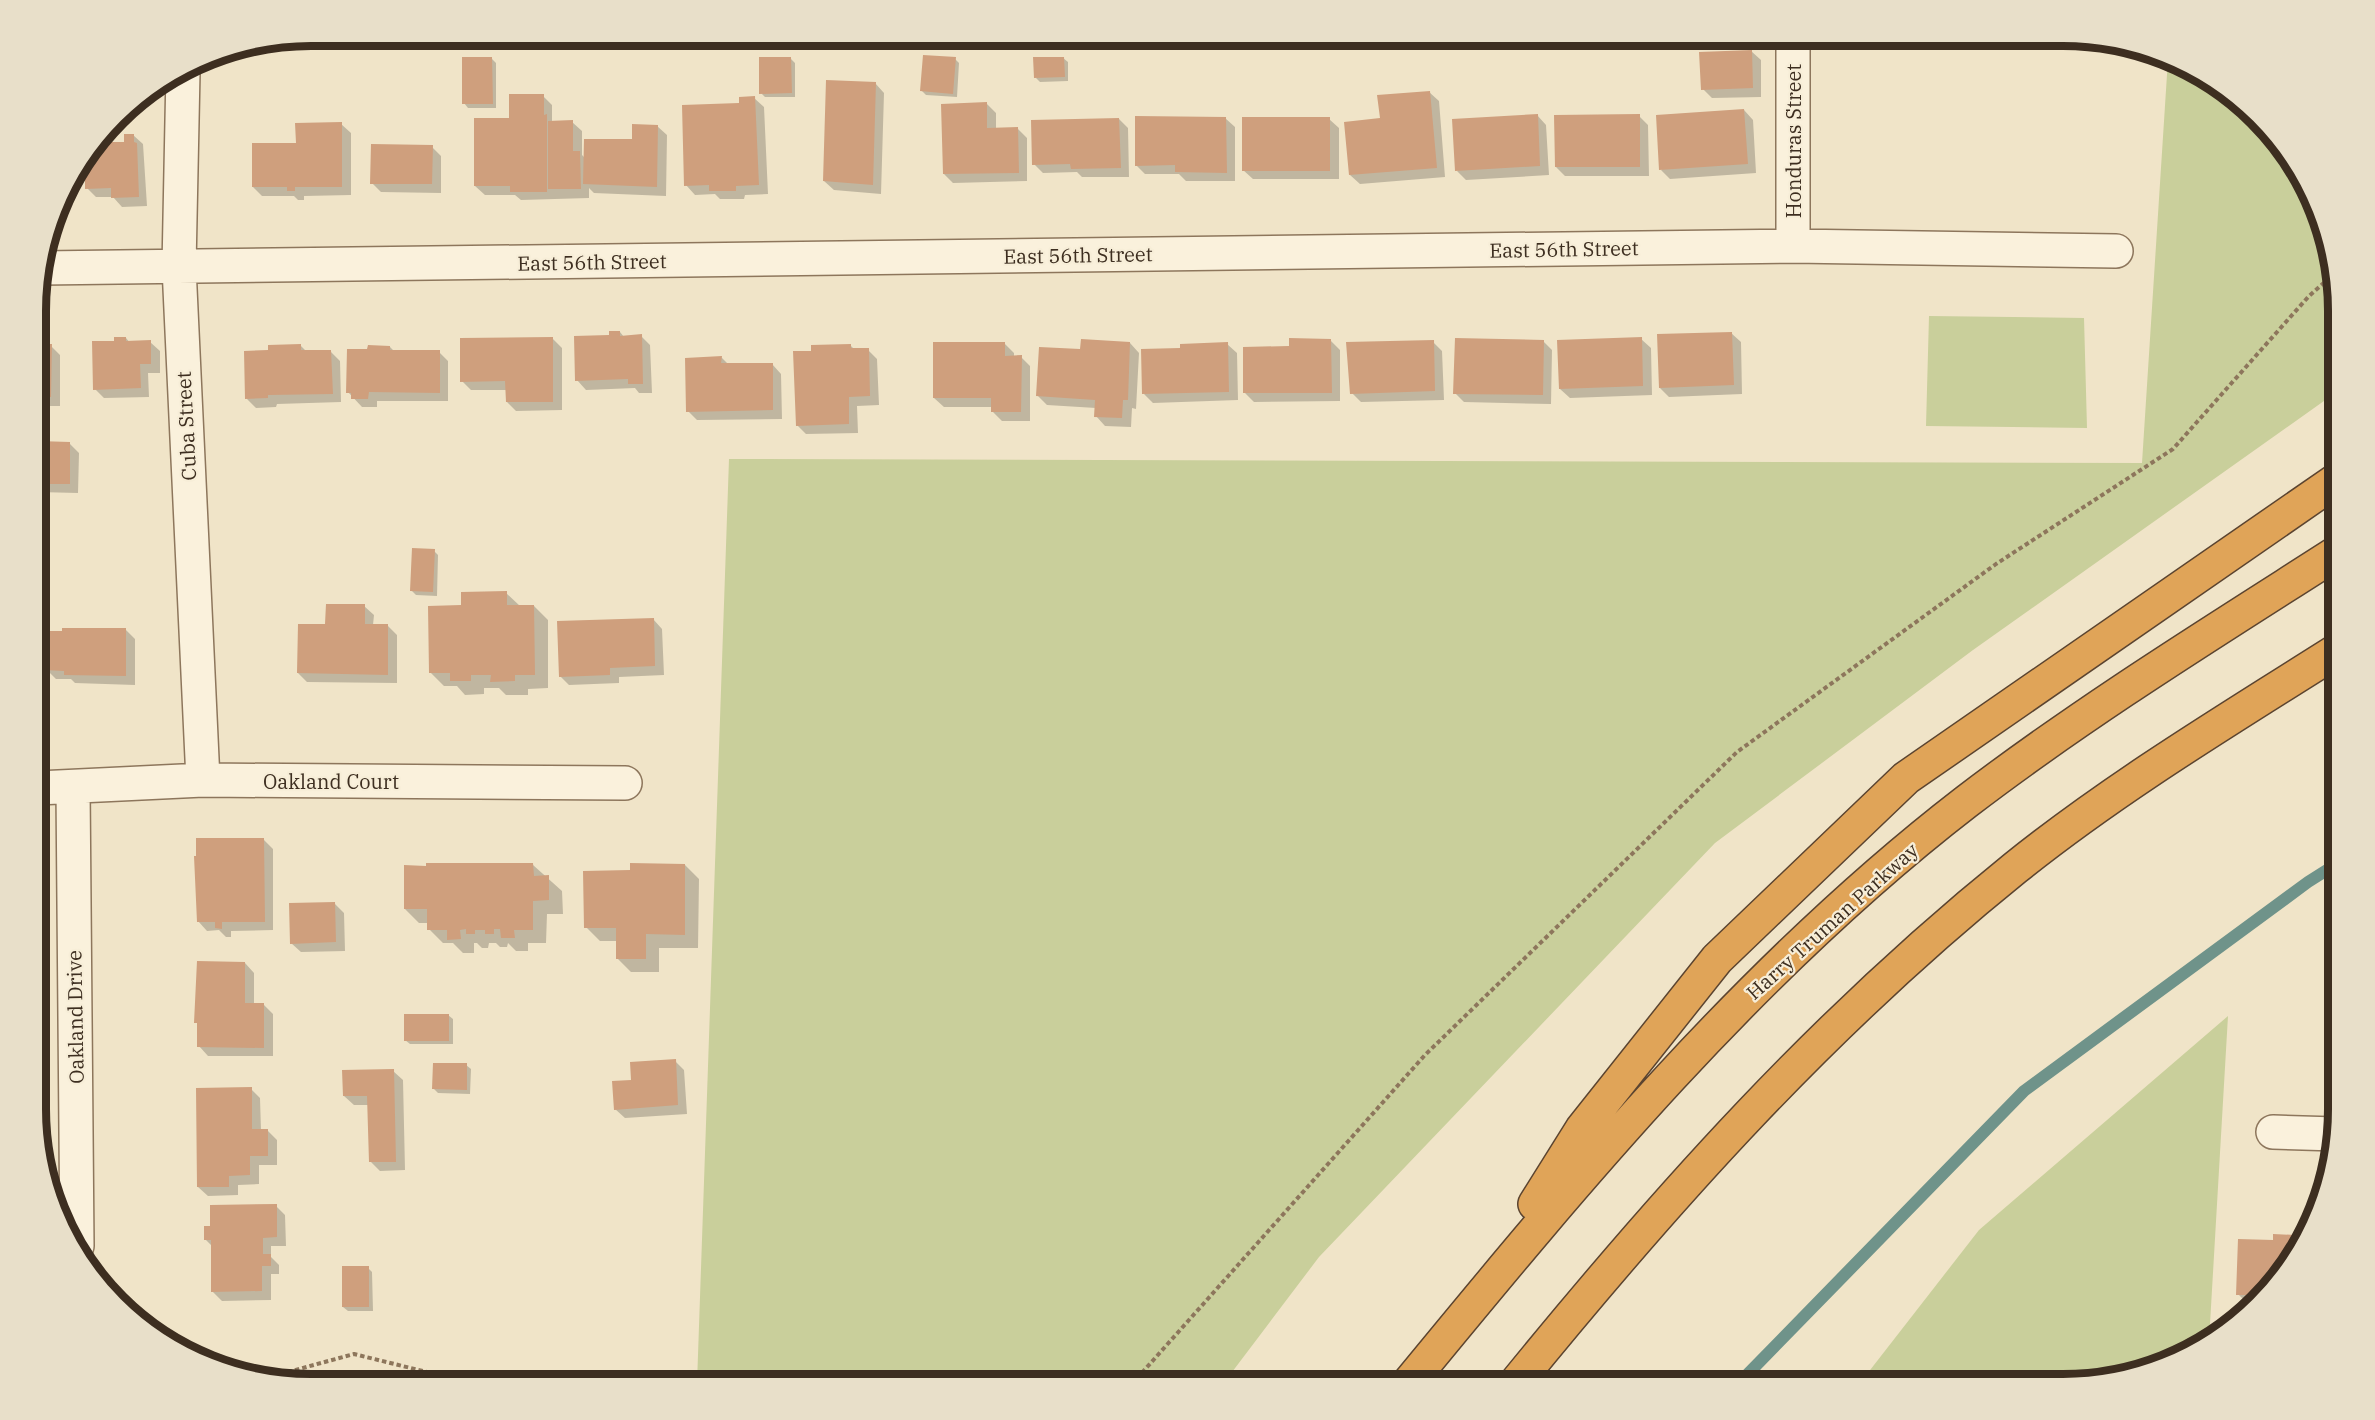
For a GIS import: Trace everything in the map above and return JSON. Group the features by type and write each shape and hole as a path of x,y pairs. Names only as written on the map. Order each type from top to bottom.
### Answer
{"highway":[{"path":"1464,1316 1582,1129 1717,959 1906,778 2328,486"},
{"name":"Harry Truman Parkway","path":"1416,1374 1562,1197 1656,1092 1753,991 1857,894 1966,802 2078,722 2328,559"},
{"path":"1523,1374 1625,1250 1716,1147 1811,1049 1912,956 2016,867 2125,789 2328,657"}],"street":[{"name":"Honduras Street","path":"1793,46 1793,246"},
{"name":"Cuba Street","path":"183,80 179,267 203,780"},
{"name":"East 56th Street","path":"51,268 1793,246 2116,250"},
{"name":"Oakland Court","path":"46,788 203,780 625,783"},
{"name":"Oakland Drive","path":"72,788 77,1231"},
{"path":"2273,1132 2327,1134"}],"path":[{"path":"1141,1374 1425,1054 1737,752 1996,564 2173,449 2309,296 2326,281"},
{"path":"287,1372 354,1354 435,1374"}],"green space":[{"path":"2167,68 2211,91 2251,124 2284,164 2301,195 2319,243 2326,277 2328,398 1973,650 1715,843 1319,1257 1231,1374 697,1374 729,459 2142,463"},
{"path":"1929,316 2084,318 2087,428 1926,426"},
{"path":"2228,1016 2210,1330 2165,1353 2132,1364 2098,1371 2063,1374 1867,1374 1979,1230"}],"building":[{"path":"1752,50 1753,88 1701,90 1699,52"},
{"path":"923,55 956,57 953,94 920,91"},
{"path":"462,57 492,57 493,104 462,104"},
{"path":"759,57 791,57 792,93 759,94"},
{"path":"1033,57 1064,57 1065,77 1034,78"},
{"path":"826,80 876,82 873,185 823,181"},
{"path":"1430,91 1437,168 1349,175 1344,122 1380,118 1377,95"},
{"path":"509,94 544,94 544,115 547,114 547,192 510,192 510,186 474,186 474,118 509,118"},
{"path":"755,96 759,185 736,186 736,191 709,191 709,185 684,186 682,105 739,103 739,97"},
{"path":"987,102 987,128 1018,127 1019,173 943,174 941,104"},
{"path":"1744,109 1748,164 1659,170 1656,115"},
{"path":"1538,114 1540,166 1455,171 1452,119"},
{"path":"1640,114 1640,167 1555,167 1554,115"},
{"path":"1135,116 1226,117 1227,173 1175,172 1175,165 1135,166"},
{"path":"1242,117 1330,117 1330,171 1242,171"},
{"path":"1119,118 1121,168 1071,169 1070,164 1032,165 1031,120"},
{"path":"573,120 573,151 580,151 581,189 548,189 548,121"},
{"path":"342,122 342,187 295,187 295,191 287,191 287,187 252,187 252,143 296,143 295,123"},
{"path":"632,124 658,125 657,187 583,184 584,139 632,139"},
{"path":"124,134 134,134 134,142 137,143 139,197 111,198 111,188 85,189 85,174 101,150 108,142 124,142"},
{"path":"371,144 433,145 432,184 370,184"},
{"path":"609,331 620,331 620,336 642,334 643,384 628,384 628,379 575,381 574,336 609,335"},
{"path":"1732,332 1734,385 1659,388 1657,334"},
{"path":"114,337 126,337 126,341 151,340 151,364 140,364 141,388 93,390 92,341 114,341"},
{"path":"553,337 553,402 506,402 505,381 460,382 460,338"},
{"path":"1642,337 1643,386 1559,389 1557,340"},
{"path":"1289,338 1331,339 1332,393 1243,393 1243,347 1289,346"},
{"path":"1455,338 1544,340 1543,395 1453,394"},
{"path":"1081,339 1130,342 1128,400 1123,400 1122,418 1094,417 1095,400 1036,396 1039,347 1080,349"},
{"path":"1434,340 1435,391 1350,394 1346,342"},
{"path":"933,342 1005,342 1005,356 1022,355 1021,412 991,412 991,398 933,398"},
{"path":"1228,342 1229,392 1142,394 1141,349 1180,348 1180,344"},
{"path":"46,344 52,344 51,397 46,397"},
{"path":"301,344 301,350 331,350 333,394 268,395 268,398 245,399 244,351 268,350 268,345"},
{"path":"851,344 851,348 869,348 870,396 849,397 849,424 796,426 793,351 811,351 811,345"},
{"path":"368,345 390,346 390,350 440,350 440,393 369,392 368,399 351,399 351,393 346,393 347,349 367,349"},
{"path":"722,356 721,363 773,363 773,410 686,412 685,358"},
{"path":"46,441 70,442 70,484 46,484"},
{"path":"412,548 435,549 433,592 410,591"},
{"path":"507,591 507,605 534,605 535,675 515,675 515,681 490,682 491,675 471,675 471,681 450,681 450,673 429,673 428,606 461,605 461,592"},
{"path":"326,604 365,604 365,624 388,624 388,675 297,673 298,624 325,624"},
{"path":"654,618 655,666 610,668 610,675 559,677 557,621"},
{"path":"62,628 126,628 126,676 64,675 64,671 46,670 46,631 62,631"},
{"path":"196,838 264,838 265,922 222,922 222,929 215,928 215,922 197,922 194,856 196,856"},
{"path":"426,863 533,863 534,876 549,875 549,900 533,901 533,930 514,930 515,938 501,938 500,929 494,929 494,934 485,934 485,930 475,930 475,934 466,934 466,929 460,930 461,939 447,940 447,930 427,930 427,909 404,909 404,865 426,866"},
{"path":"630,863 685,864 685,935 646,934 646,959 616,959 616,928 584,928 583,871 630,870"},
{"path":"335,902 336,942 290,944 289,903"},
{"path":"197,961 245,962 245,1003 264,1003 264,1048 197,1047 197,1023 194,1023"},
{"path":"404,1014 449,1014 449,1041 404,1041"},
{"path":"676,1059 678,1105 614,1110 612,1081 631,1080 630,1062"},
{"path":"433,1063 467,1063 467,1090 432,1089"},
{"path":"394,1069 396,1162 369,1162 367,1096 343,1096 342,1070"},
{"path":"252,1087 252,1129 268,1129 268,1156 250,1156 250,1175 229,1176 229,1187 197,1187 196,1088"},
{"path":"277,1204 277,1237 263,1238 263,1254 271,1254 271,1266 262,1266 262,1291 211,1292 211,1240 204,1240 204,1226 210,1226 210,1205"},
{"path":"2273,1234 2296,1235 2274,1270 2252,1295 2236,1295 2238,1239 2273,1240"},
{"path":"342,1266 369,1266 369,1307 342,1307"}],"waterway":[{"path":"1748,1374 2024,1091 2328,869"}]}
